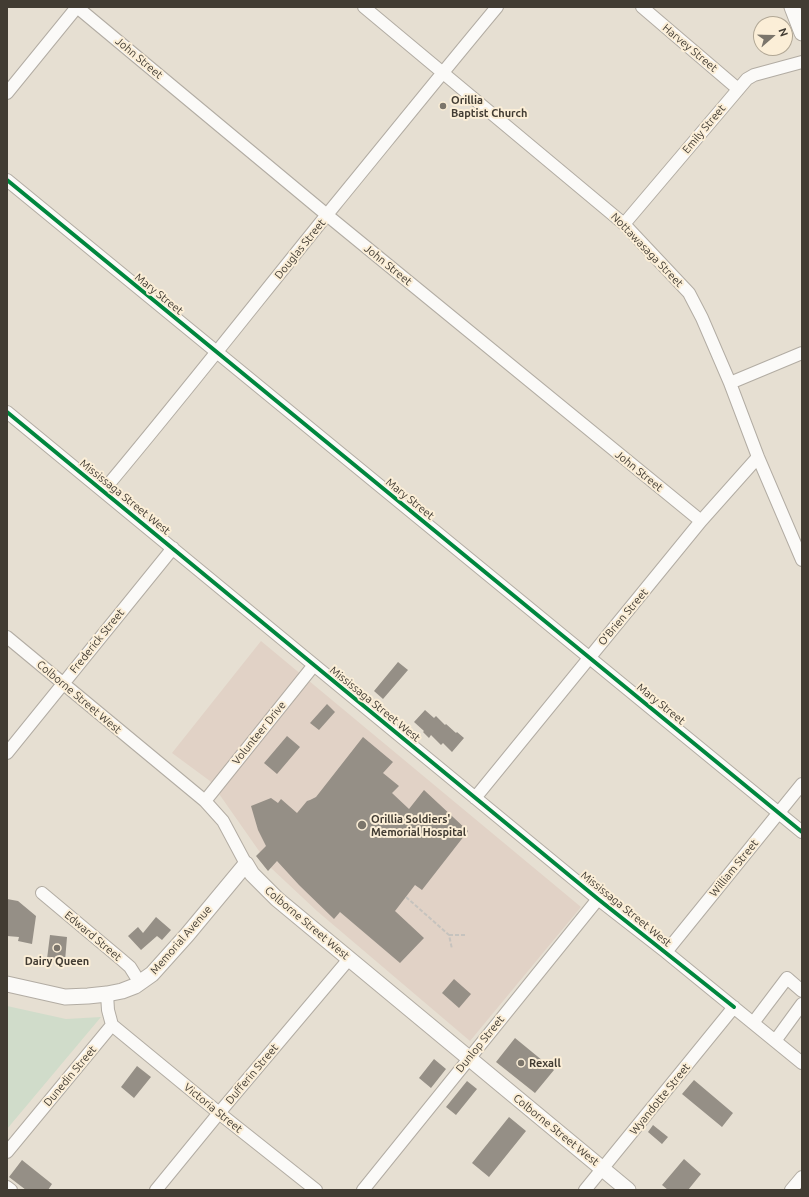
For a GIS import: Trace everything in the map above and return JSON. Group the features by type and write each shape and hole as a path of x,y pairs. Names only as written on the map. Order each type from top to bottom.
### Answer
{"main road":[{"path":"792,7 802,33"},
{"name":"Colborne Street West","path":"246,864 252,874 277,899 628,1190"},
{"name":"Memorial Avenue","path":"7,984 65,997 107,994 122,991 140,983 152,974 246,864"}],"street":[{"path":"7,93 77,7"},
{"name":"John Street","path":"77,7 327,215 701,522"},
{"name":"Nottawasaga Street","path":"364,7 584,189 624,224 689,293 702,318 730,383 758,457 802,560"},
{"name":"Douglas Street","path":"103,491 145,442 327,215 497,7"},
{"name":"Harvey Street","path":"642,7 738,89"},
{"name":"Emily Street","path":"624,224 747,79 754,75 802,62"},
{"name":"Mary Street","path":"7,180 590,656 802,832"},
{"path":"730,383 802,353"},
{"name":"Mississaga Street West","path":"7,412 598,899 666,952 802,1063"},
{"name":"O'Brien Street","path":"475,798 701,522 758,457"},
{"name":"Frederick Street","path":"7,753 172,548"},
{"name":"Colborne Street West","path":"7,637 204,801 223,821 246,864"},
{"name":"Volunteer Drive","path":"204,801 314,665"},
{"name":"William Street","path":"666,952 802,784"},
{"name":"Edward Street","path":"42,893 130,967 140,983"},
{"name":"Dunlop Street","path":"363,1190 598,899"},
{"name":"Dufferin Street","path":"156,1190 349,959"},
{"path":"753,1023 787,978 802,991"},
{"path":"107,994 108,1010 112,1025"},
{"path":"775,1041 802,1004"},
{"name":"Wyandotte Street","path":"585,1190 734,1007"},
{"name":"Victoria Street","path":"112,1025 316,1190"},
{"name":"Dunedin Street","path":"7,1152 112,1025"},
{"path":"791,1190 802,1177"},
{"path":"7,1186 11,1190"}],"path":[{"path":"406,897 449,935 452,949"},
{"path":"449,935 465,935"}],"shaded area":[{"name":"Orillia Soldiers' Memorial Hospital","path":"261,641 581,907 470,1041 317,911 271,868 210,781 172,753"}],"green space":[{"path":"7,1006 66,1019 101,1017 7,1129"}],"building":[{"path":"398,662 408,670 383,699 374,691"},
{"path":"327,704 335,712 319,730 310,723"},
{"path":"425,710 434,718 436,716 445,725 446,724 464,738 452,752 443,743 441,745 431,735 429,738 414,722"},
{"path":"287,736 300,747 277,774 264,763"},
{"path":"363,737 393,762 383,773 399,786 392,793 409,809 424,790 468,831 422,890 415,885 395,911 424,938 400,963 340,912 334,919 277,861 268,871 256,856 266,846 258,830 251,806 271,798 278,803 281,799 297,813 307,801 316,797"},
{"path":"7,899 18,901 36,916 32,944 18,941 19,937 7,936"},
{"path":"156,917 171,930 162,940 157,936 141,950 128,936 138,927 143,933"},
{"path":"50,935 67,937 65,961 47,959"},
{"path":"454,979 471,994 459,1008 442,993"},
{"path":"515,1038 554,1070 535,1093 496,1062"},
{"path":"434,1059 446,1069 431,1088 419,1078"},
{"path":"137,1066 151,1077 134,1098 121,1087"},
{"path":"694,1080 733,1113 722,1127 682,1094"},
{"path":"467,1081 477,1089 456,1115 446,1107"},
{"path":"509,1117 526,1131 489,1177 472,1163"},
{"path":"653,1125 668,1137 662,1144 648,1132"},
{"path":"684,1159 701,1174 688,1190 668,1190 662,1185"},
{"path":"22,1160 52,1184 48,1190 26,1190 9,1177"}],"cycle path":[{"path":"7,180 802,832"},
{"path":"7,412 598,899 734,1007"}],"place":[{"name":"Orillia Baptist Church","path":"443,106"},
{"name":"Orillia Soldiers' Memorial Hospital","path":"362,825"},
{"name":"Dairy Queen","path":"57,948"},
{"name":"Rexall","path":"521,1063"}]}
